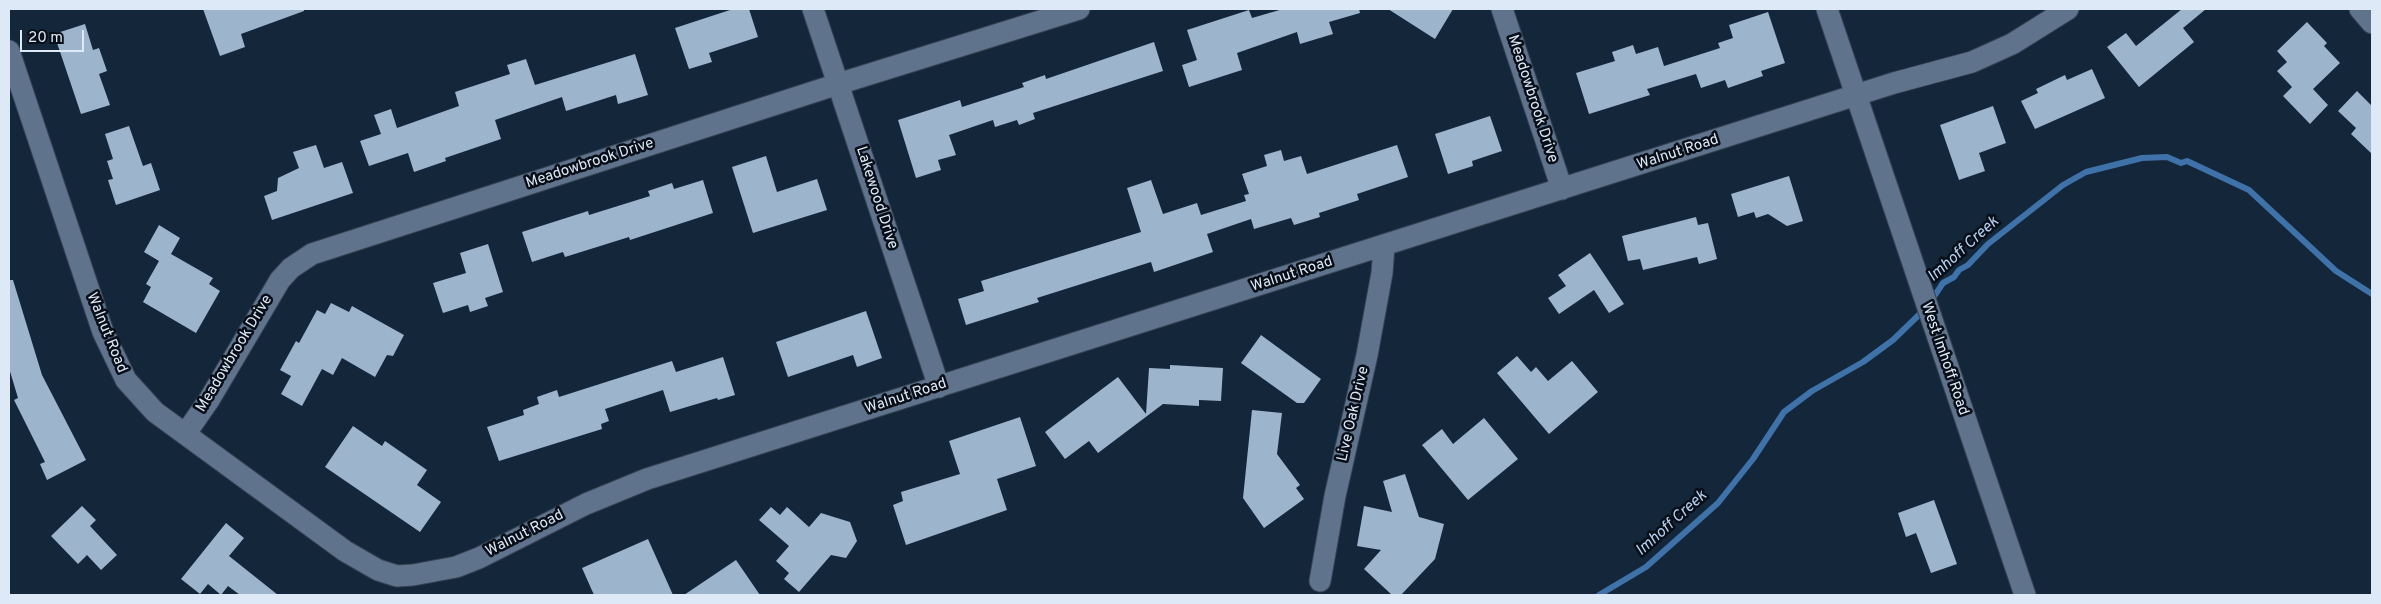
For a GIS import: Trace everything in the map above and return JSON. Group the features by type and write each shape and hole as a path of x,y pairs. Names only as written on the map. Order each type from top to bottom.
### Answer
{"street":[{"name":"Lakewood Drive","path":"813,9 939,387"},
{"name":"Meadowbrook Drive","path":"186,433 209,400 280,280 291,268 312,254 838,84 1079,9"},
{"name":"Meadowbrook Drive","path":"1502,9 1562,189"},
{"name":"West Imhoff Road","path":"1827,9 1939,346 2025,595"},
{"name":"Walnut Road","path":"9,50 103,332 118,368 138,396 155,412 344,551 378,570 398,576 413,575 456,566 478,558 586,504 647,479 1856,96 1972,62 2012,44 2068,9"},
{"path":"2360,9 2372,23"},
{"name":"Live Oak Drive","path":"1320,581 1335,496 1367,355 1382,273 1384,246"}],"building":[{"path":"203,9 304,9 304,11 241,34 245,47 220,56"},
{"path":"733,9 749,9 758,37 709,53 712,62 689,69 675,28"},
{"path":"1283,9 1359,9 1360,13 1329,22 1333,34 1300,44 1297,32 1237,53 1242,70 1189,87 1182,65 1197,60 1187,30 1249,10 1252,18"},
{"path":"1388,9 1453,9 1435,39"},
{"path":"2182,9 2206,9 2183,28 2194,42 2139,87 2107,47 2126,33 2136,46"},
{"path":"1768,12 1785,63 1761,71 1763,76 1728,88 1725,80 1701,88 1696,74 1647,89 1650,95 1589,114 1576,73 1615,61 1612,52 1633,45 1636,54 1658,47 1664,66 1720,48 1718,43 1733,38 1729,25"},
{"path":"2307,22 2327,43 2324,46 2340,63 2313,89 2328,105 2310,124 2283,96 2292,87 2277,71 2287,62 2277,51"},
{"path":"85,24 93,50 99,48 107,71 99,74 110,105 81,114 54,34"},
{"path":"1154,42 1163,71 1033,113 1035,119 1019,125 1017,120 995,127 993,120 949,135 956,155 938,160 941,170 916,178 898,120 960,100 962,107 1024,87 1022,83 1045,75 1046,79"},
{"path":"635,54 648,95 618,104 616,95 566,111 562,97 495,120 501,139 445,158 446,161 414,172 408,153 369,166 360,141 381,134 374,115 391,109 397,128 459,106 455,92 510,74 507,65 526,59 535,85"},
{"path":"2092,69 2105,98 2035,129 2021,101 2038,93 2036,89 2065,75 2067,80"},
{"path":"2357,91 2372,106 2372,154 2351,134 2356,128 2338,111"},
{"path":"1993,106 2006,143 1979,153 1985,171 1959,180 1940,125"},
{"path":"1490,116 1502,151 1472,161 1473,166 1448,174 1435,134"},
{"path":"129,126 143,166 151,163 160,190 116,205 108,180 113,179 107,161 113,159 105,134"},
{"path":"316,145 324,168 342,162 353,193 272,220 264,196 277,191 278,178 299,168 293,152"},
{"path":"1397,145 1408,177 1357,194 1359,200 1319,213 1320,217 1294,225 1291,218 1254,229 1251,219 1207,234 1213,252 1154,272 1151,262 1037,298 1039,302 966,325 958,299 984,291 981,281 1141,232 1127,188 1151,180 1163,214 1197,203 1201,215 1246,201 1244,195 1249,194 1242,174 1267,166 1264,155 1281,150 1284,161 1301,156 1307,174"},
{"path":"766,156 777,192 817,179 827,210 753,233 732,167"},
{"path":"1789,176 1803,221 1787,226 1768,214 1756,218 1754,212 1738,217 1731,194"},
{"path":"703,180 713,213 630,240 629,237 565,257 563,252 532,262 522,232 588,211 589,215 650,196 648,191 672,183 674,189"},
{"path":"1696,217 1698,225 1708,223 1717,259 1699,264 1697,257 1643,270 1640,259 1628,261 1622,236"},
{"path":"159,225 180,238 171,254 213,278 209,284 220,291 196,333 143,302 151,287 146,284 159,261 144,252"},
{"path":"488,244 503,292 485,298 488,306 470,312 468,305 443,313 433,283 466,273 460,253"},
{"path":"1590,253 1624,304 1609,313 1594,290 1559,314 1548,298 1566,286 1558,275"},
{"path":"9,280 13,280 42,375 86,460 47,480 40,464 45,462 14,400 18,398 9,368"},
{"path":"331,303 349,312 352,306 404,335 393,356 387,355 375,377 342,358 333,375 322,369 302,406 281,394 291,376 280,370 296,341 299,343 317,310 325,314"},
{"path":"866,311 882,358 857,367 853,355 788,377 776,342"},
{"path":"1261,335 1321,379 1304,403 1297,403 1241,363"},
{"path":"1517,356 1531,372 1536,367 1548,381 1572,361 1598,392 1549,434 1497,373"},
{"path":"723,357 735,395 718,400 717,398 670,412 663,390 605,409 609,421 601,424 602,429 499,461 487,427 524,415 523,410 539,404 537,397 557,390 559,397 672,361 676,372"},
{"path":"1170,365 1223,368 1221,401 1199,400 1199,406 1163,404 1098,453 1089,441 1065,459 1045,432 1118,377 1146,414 1149,368 1170,369"},
{"path":"1252,410 1282,413 1277,454 1300,485 1296,488 1304,499 1264,528 1243,498"},
{"path":"1020,417 1036,466 997,479 1007,510 906,545 893,505 903,501 901,492 960,474 949,441"},
{"path":"1484,418 1518,459 1468,500 1422,445 1442,429 1453,444"},
{"path":"353,426 382,446 385,441 427,470 417,485 441,502 420,532 325,467"},
{"path":"1405,474 1419,517 1444,524 1435,559 1401,595 1392,595 1364,569 1381,550 1357,546 1364,506 1392,512 1383,481"},
{"path":"1934,500 1957,564 1931,573 1916,533 1906,537 1898,513"},
{"path":"82,506 96,520 90,526 117,555 101,570 87,555 78,564 51,536"},
{"path":"771,507 780,515 787,507 809,527 821,513 850,522 857,541 846,558 831,555 799,592 784,579 789,573 776,561 789,546 759,520"},
{"path":"226,523 244,538 229,556 278,595 240,595 228,586 221,595 208,584 200,594 181,579"},
{"path":"648,539 673,595 594,595 582,568"},
{"path":"736,560 760,595 684,595"}],"waterway":[{"name":"Imhoff Creek","path":"1931,301 1943,283 1954,277 1959,270 1968,265 1988,244 2063,185 2086,172 2142,158 2167,157 2181,163 2187,161 2249,190 2336,271 2372,294"},
{"name":"Imhoff Creek","path":"1599,595 1646,567 1718,503 1753,459 1784,412 1812,391 1863,362 1893,340 1925,309"}]}
